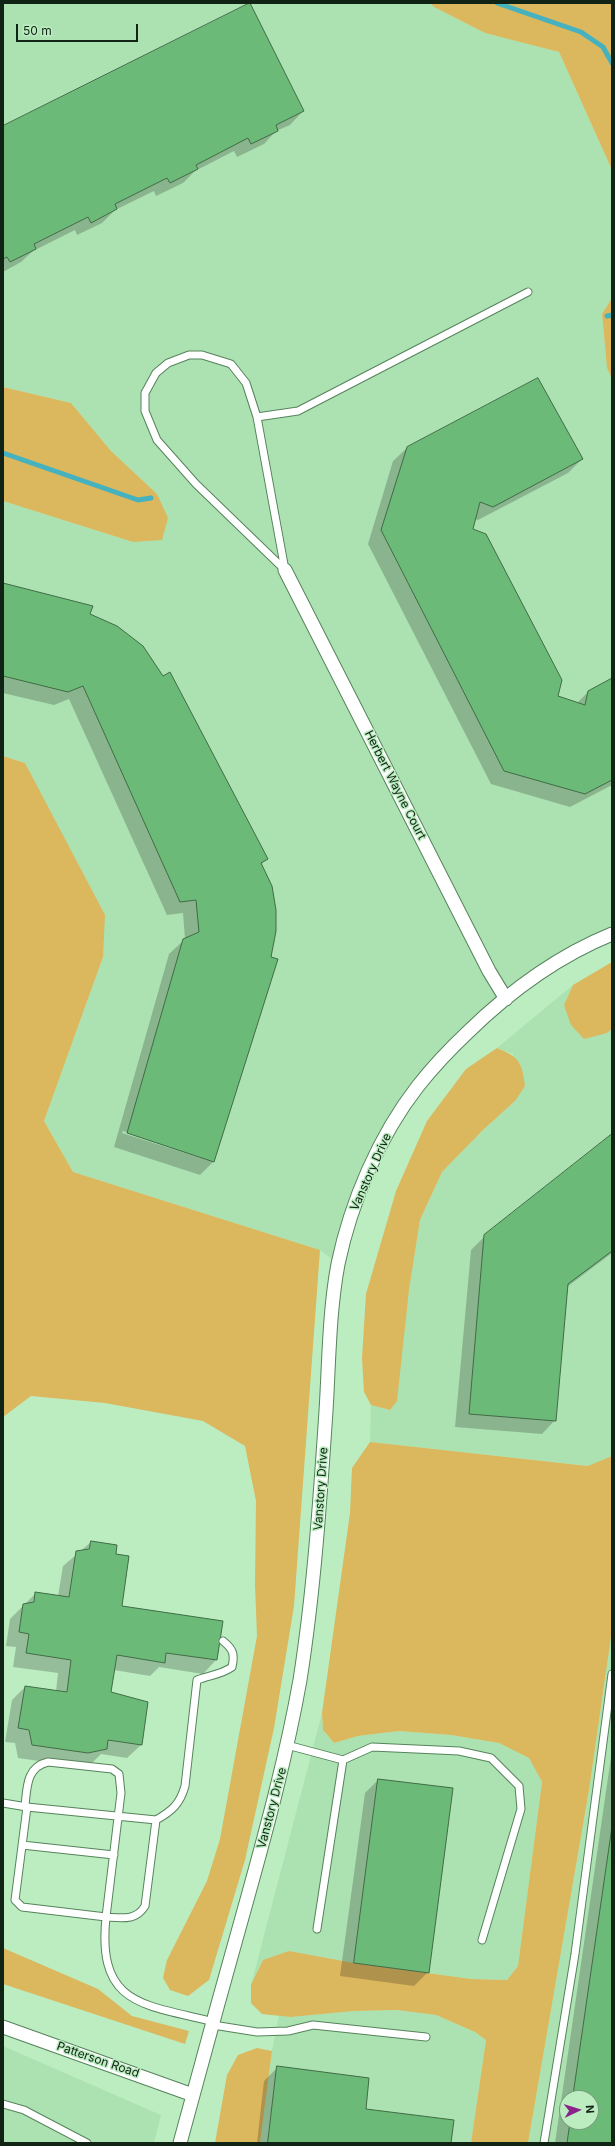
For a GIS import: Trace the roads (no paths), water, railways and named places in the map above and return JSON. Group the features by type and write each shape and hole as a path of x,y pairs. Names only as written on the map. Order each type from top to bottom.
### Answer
{"street":[{"name":"Herbert Wayne Court","path":"286,570 486,964 506,999"},
{"name":"Vanstory Drive","path":"180,2143 278,1789 287,1746 300,1675 316,1553 332,1318 338,1264 352,1217 380,1148 398,1115 417,1087 443,1056 506,999 542,971 582,948 612,934"},
{"name":"Patterson Road","path":"3,2027 193,2095"}],"lane":[{"path":"257,417 298,411 528,292"},
{"path":"189,355 202,355 231,364 246,383 257,417 286,570 196,484 157,440 145,411 145,393 156,374 168,363 189,355"},
{"path":"3,1803 156,1820 170,1813 180,1801 184,1786 197,1680 207,1676 222,1674 232,1667 235,1656 231,1647 223,1641"},
{"path":"544,2143 575,1954 612,1674"},
{"path":"287,1746 343,1760 372,1747 459,1751 491,1758 519,1786 521,1809 482,1940"},
{"path":"317,1929 343,1760"},
{"path":"156,1820 145,1906 141,1913 134,1917 106,1917 22,1907 15,1900 29,1775 34,1768 48,1762 112,1769 119,1774 122,1793 118,1816 106,1917 104,1940 108,1967 118,1986 134,2000 213,2023 257,2032 288,2031 313,2025 426,2037"},
{"path":"22,1844 114,1855"},
{"path":"3,2104 24,2110 87,2143"}],"waterway":[{"path":"497,3 581,32 603,47 612,63"},
{"path":"607,316 612,315"},
{"path":"3,453 138,500 151,498"}]}
